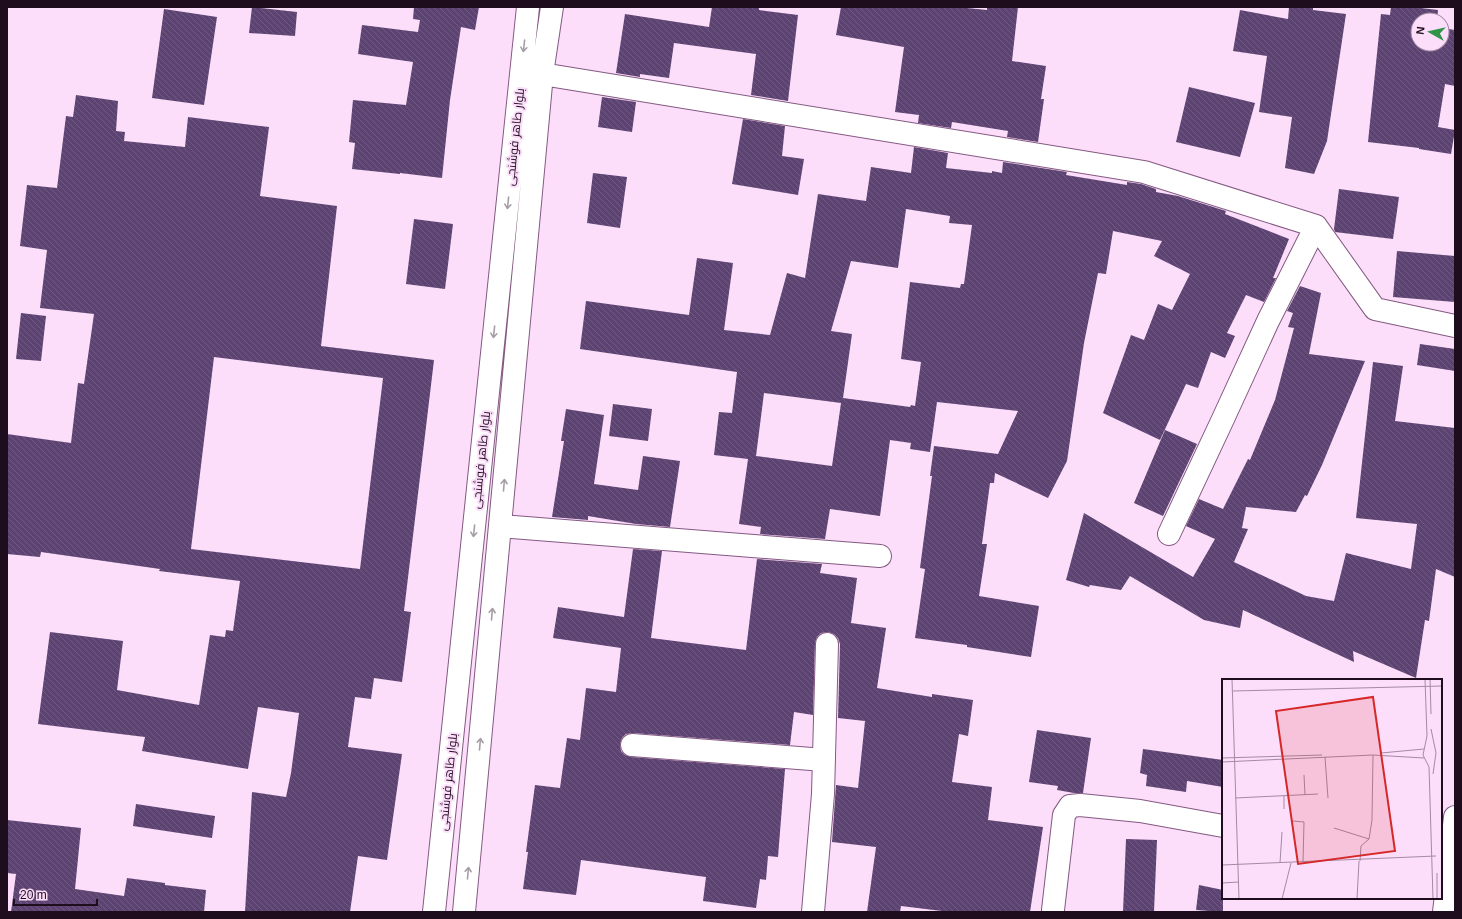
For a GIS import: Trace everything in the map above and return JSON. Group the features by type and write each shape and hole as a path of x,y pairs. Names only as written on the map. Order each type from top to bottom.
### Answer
{"street":[{"name":"بلوار طاهر فوشنجی","path":"434,912 528,7"},
{"name":"بلوار طاهر فوشنجی","path":"464,912 542,74 552,7"},
{"path":"542,74 1144,172 1316,226 1375,309 1455,326"},
{"path":"1169,534 1268,320 1316,226"},
{"path":"500,526 880,556"},
{"path":"813,912 823,794 827,644"},
{"path":"632,745 824,760"},
{"path":"1053,910 1064,815 1070,806 1080,805 1140,811 1222,826"},
{"path":"1444,912 1445,866 1455,817"}],"building":[{"path":"252,7 297,12 295,36 249,33"},
{"path":"414,7 479,7 475,30 461,27 450,100 442,178 352,169 355,143 349,142 353,100 406,105 413,62 358,54 362,25 418,32 420,20 413,19"},
{"path":"712,7 759,7 759,10 798,15 788,101 751,95 756,54 674,43 669,78 640,74 640,77 616,73 625,14 709,27"},
{"path":"841,7 957,7 987,10 987,7 1018,7 1012,61 1046,66 1041,99 1044,99 1038,142 1007,137 1008,131 952,122 951,128 918,123 919,115 895,112 904,47 836,35"},
{"path":"1289,7 1313,7 1313,10 1346,14 1327,141 1314,174 1285,168 1292,117 1259,112 1267,56 1233,51 1240,10 1288,19"},
{"path":"1391,7 1412,7 1438,10 1438,12 1410,12 1410,52 1450,52 1450,29 1455,30 1455,86 1445,84 1438,127 1455,130 1451,154 1419,148 1368,142 1381,14 1390,15"},
{"path":"164,9 217,17 204,105 152,98"},
{"path":"1189,87 1255,103 1240,157 1176,142"},
{"path":"76,95 118,101 116,131 125,132 124,141 185,147 188,117 269,127 260,196 337,206 321,346 434,360 404,611 411,612 402,682 374,678 371,699 355,697 348,747 402,754 387,860 358,856 350,912 245,912 252,792 286,797 291,773 299,713 258,707 248,769 142,751 145,737 38,724 50,632 123,641 117,690 199,705 210,635 225,637 226,630 233,631 240,581 159,571 160,569 41,552 40,557 7,554 7,434 71,443 78,383 84,384 94,314 40,308 47,250 20,246 27,185 57,188 66,116 73,117","holes":["214,357 383,378 360,569 191,549"]},
{"path":"602,97 636,102 632,132 598,127"},
{"path":"743,119 785,126 782,156 804,159 798,195 732,184"},
{"path":"914,147 948,153 946,168 1002,173 1003,162 1067,172 1066,175 1127,185 1127,182 1141,184 1156,189 1156,192 1178,196 1226,211 1225,214 1289,239 1273,278 1276,278 1264,302 1246,295 1227,333 1235,336 1225,358 1211,352 1198,388 1186,384 1160,440 1103,413 1131,335 1144,340 1158,304 1172,310 1190,274 1154,256 1162,241 1113,231 1106,274 1098,273 1084,343 1067,461 1048,498 995,473 994,483 990,483 982,544 987,544 979,596 1039,606 1031,657 967,647 967,645 915,638 925,569 920,568 932,476 930,476 934,446 998,454 1018,411 937,402 930,452 910,449 911,443 890,440 880,516 830,509 825,539 760,534 761,527 739,524 748,459 714,455 719,412 732,413 737,372 580,349 586,301 689,315 697,258 733,263 724,330 770,335 787,273 805,278 818,194 866,201 871,167 911,173","holes":["906,209 950,216 949,223 972,225 964,284 961,284 960,288 910,282 901,359 921,362 915,406 911,405 910,407 843,398 852,334 831,331 851,261 898,268","764,393 841,403 832,466 756,456"]},
{"path":"593,173 627,177 620,228 587,223"},
{"path":"1339,189 1399,197 1393,239 1335,232 1334,229"},
{"path":"414,219 453,224 445,289 406,284"},
{"path":"1397,251 1455,256 1455,302 1393,297"},
{"path":"1300,286 1321,293 1309,354 1365,361 1322,465 1307,496 1305,495 1296,512 1246,507 1242,528 1248,529 1234,562 1306,596 1334,601 1346,553 1411,569 1417,524 1356,518 1373,362 1403,366 1395,421 1455,428 1455,577 1436,569 1429,621 1425,620 1416,678 1353,651 1354,662 1243,610 1240,628 1204,620 1130,576 1121,590 1090,585 1089,587 1066,580 1084,513 1193,577 1215,539 1186,526 1199,499 1223,509 1248,459 1250,460 1275,400 1294,328 1288,327 1293,313 1287,311"},
{"path":"21,313 46,316 41,361 16,359"},
{"path":"1420,344 1455,349 1455,371 1417,365"},
{"path":"613,404 652,409 648,441 609,436"},
{"path":"566,409 604,415 594,484 638,490 643,456 680,461 670,527 636,524 588,516 588,520 552,517 564,441 561,441"},
{"path":"1165,430 1197,444 1163,516 1134,503"},
{"path":"633,549 662,551 651,638 746,650 757,559 822,564 820,573 857,578 851,623 886,628 877,688 932,697 932,694 973,700 968,736 959,734 952,782 992,787 988,820 1043,827 1030,912 950,912 901,906 900,912 867,912 876,847 832,842 836,785 858,788 865,721 838,718 840,644 838,638 834,634 828,632 821,633 817,637 815,643 813,715 794,712 790,745 633,733 626,734 622,738 620,744 621,751 625,755 631,757 785,769 778,857 768,856 766,880 760,879 756,908 703,901 706,877 581,860 576,895 523,889 528,852 526,852 535,785 560,788 567,738 580,740 586,688 616,692 621,648 553,638 558,607 624,617"},
{"path":"1037,730 1091,738 1083,793 1057,790 1058,786 1029,782"},
{"path":"1143,749 1222,760 1222,787 1187,781 1186,792 1146,786 1147,775 1140,773"},
{"path":"136,804 215,816 212,838 133,826"},
{"path":"7,820 81,828 75,889 124,896 127,878 165,883 165,885 206,890 204,912 11,912 16,874 7,873"},
{"path":"1126,839 1157,840 1154,912 1123,912"},
{"path":"1199,885 1222,890 1223,912 1196,910"}]}
